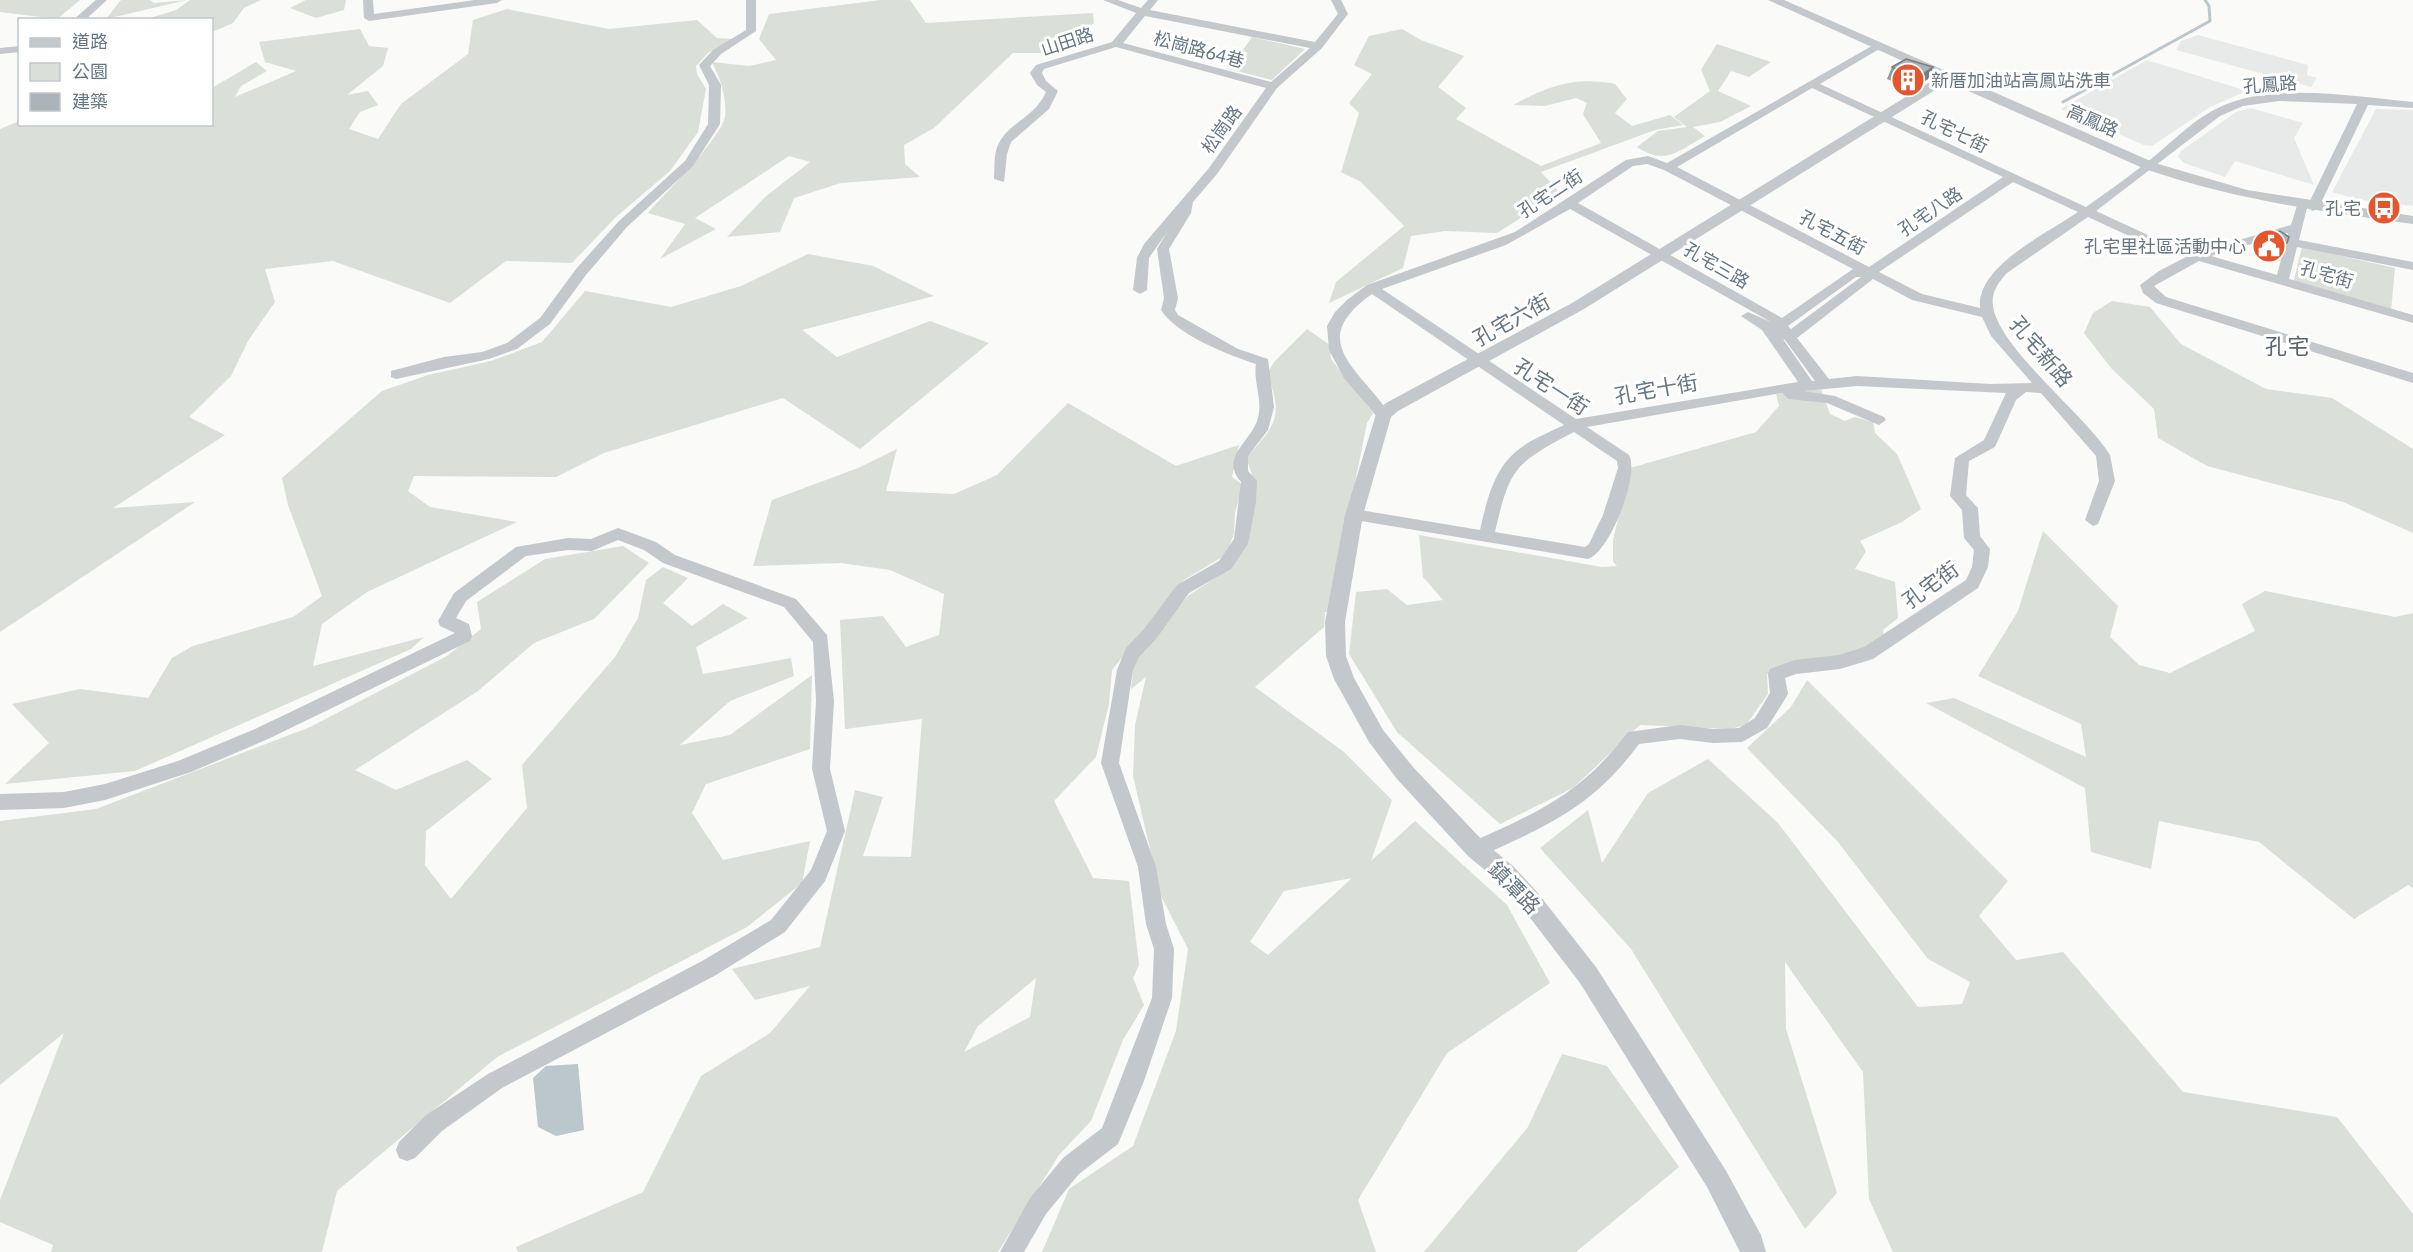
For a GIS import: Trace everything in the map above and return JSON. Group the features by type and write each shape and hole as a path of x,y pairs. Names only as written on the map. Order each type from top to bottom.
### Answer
{"street":[{"path":"80,18 102,0"},
{"path":"368,0 369,18 497,0"},
{"path":"396,374 493,353 512,346 545,321 581,272 623,224 689,163 714,124 716,112 713,100 715,84 708,76 704,65 717,52 751,31 751,0"},
{"path":"1108,0 1142,12 1318,46"},
{"name":"山田路","path":"1000,179 1001,154 1006,141 1045,107 1052,92 1037,79 1036,73 1040,67 1116,44 1153,0"},
{"name":"松崗路","path":"1140,290 1143,258 1150,244 1237,139 1273,86 1318,46 1343,14 1336,0"},
{"name":"高鳳路","path":"1774,0 2150,166 2217,189 2307,206 2413,220"},
{"name":"松崗路64巷","path":"1116,44 1273,86"},
{"path":"1668,166 1877,46"},
{"path":"0,51 18,49"},
{"name":"孔宅六街","path":"1383,415 1392,407 1578,306 1947,77"},
{"name":"孔宅七街","path":"1811,84 2084,212"},
{"name":"孔鳳路","path":"2150,166 2186,135 2238,103 2273,99 2413,105"},
{"path":"2282,282 2296,227 2364,102"},
{"name":"孔宅二街","path":"1383,415 1340,361 1334,341 1334,326 1339,316 1372,288 1503,242 1565,206 1630,163 1648,160 1668,166"},
{"name":"孔宅五街","path":"1668,166 1917,297 1986,313"},
{"name":"孔宅新路","path":"2093,520 2107,481 2103,455 1996,333 1986,313 1986,296 1990,282 1996,276 2150,166"},
{"name":"孔宅八路","path":"1774,326 1853,273 1869,272 1961,213 2010,177"},
{"path":"1011,1252 1038,1206 1071,1166 1110,1136 1133,1081 1162,998 1164,949 1156,924 1147,867 1110,763 1119,720 1125,670 1132,653 1150,634 1183,589 1201,581 1225,565 1242,540 1249,481 1241,472 1241,455 1251,445 1267,412 1267,398 1260,380 1263,362 1233,352 1173,318 1168,310 1171,298 1163,249 1185,213 1187,200"},
{"name":"孔宅三路","path":"1565,206 1774,326 1808,386"},
{"name":"孔宅街","path":"2084,212 2159,245 2413,319"},
{"name":"孔宅街","path":"2296,227 2196,257 2172,267 2147,285 2148,290 2161,300 2413,378"},
{"name":"孔宅街","path":"2292,242 2413,266"},
{"name":"孔宅八路","path":"1789,337 1866,279 1869,272"},
{"name":"孔宅一街","path":"1372,288 1624,459 1625,468 1602,537 1593,551 1588,553 1486,538"},
{"path":"1774,326 1789,337 1825,384"},
{"name":"孔宅十街","path":"1486,538 1498,487 1512,466 1526,451 1575,426 1639,411 1770,390 1825,384 1883,380 1990,389 2023,387"},
{"path":"2023,387 2046,389"},
{"name":"孔宅街","path":"1476,849 1547,818 1578,800 1622,756 1634,737 1680,732 1713,736 1742,735 1761,723 1779,694 1776,674 1795,667 1840,662 1860,654 1867,654 1972,584 1980,567 1982,549 1972,538 1970,508 1958,496 1962,458 1990,443 2010,397 2023,387"},
{"path":"1770,390 1830,399 1879,420"},
{"path":"1383,415 1354,515 1486,538"},
{"name":"鎮潭路","path":"1354,515 1335,622 1336,656 1344,679 1377,736 1405,773 1476,849 1506,874 1529,899 1588,975 1716,1178 1752,1244 1753,1252"},
{"path":"0,802 62,800 119,788 193,765 375,679 396,666 436,652 464,636 463,628 446,621 460,597 522,551 568,544 592,544 618,534 650,546 669,559 790,603 821,640 825,701 821,770 836,831 819,875 778,926 709,968 495,1081 434,1123 407,1150"}],"shaded area":[{"path":"2198,35 2308,65 2307,75 2317,78 2311,87 2176,50 2181,41"},
{"path":"2147,60 2247,91 2210,107 2152,146 2144,145 2061,109"},
{"path":"2251,108 2303,123 2294,138 2314,185 2235,161 2225,177 2184,163 2178,157 2181,151 2236,112"},
{"path":"2376,109 2413,110 2413,206 2360,200 2332,192"},
{"path":"578,1064 584,1130 556,1136 538,1127 533,1078 546,1066"}],"green space":[{"path":"0,0 80,0 58,18 0,12"},
{"path":"121,0 150,0 154,3 187,0 110,18 107,18"},
{"path":"190,0 261,0 244,8 233,23 213,32 213,18 150,18 176,10"},
{"path":"306,0 346,0 344,10 316,18 290,8"},
{"path":"881,0 910,0 926,23 1093,13 1094,23 1047,53 1013,53 934,128 904,145 905,164 920,177 841,183 794,198 780,232 727,237 765,197 810,162 789,156 695,218 716,229 660,259 685,224 648,213 704,151 714,138 725,116 722,88 712,62 749,66 776,60 759,39 769,14"},
{"path":"507,9 609,29 697,20 717,38 733,39 708,53 696,66 697,74 706,89 698,132 670,171 616,217 572,263 506,261 450,303 333,261 265,269 275,302 248,341 231,376 189,417 225,435 113,508 195,502 0,632 0,129 18,121 18,126 213,126 213,87 256,62 267,71 241,86 235,97 296,71 265,62 259,42 360,29 369,46 388,48 383,66 347,95 368,91 378,105 360,112 349,129 378,139 401,104 468,54 473,20"},
{"path":"1402,29 1421,40 1464,56 1438,87 1466,108 1456,119 1541,166 1601,143 1583,114 1587,103 1576,98 1545,106 1513,105 1562,84 1587,81 1615,84 1627,99 1615,113 1632,126 1670,115 1683,125 1655,130 1541,172 1560,193 1497,233 1445,231 1411,236 1403,268 1329,303 1336,282 1404,226 1361,182 1341,172 1359,113 1349,103 1372,74 1354,65 1369,36"},
{"path":"1252,37 1305,49 1272,80 1229,69"},
{"path":"1717,44 1771,62 1749,77 1731,71 1718,91 1751,106 1720,122 1693,127 1705,136 1672,154 1656,155 1637,147 1658,131 1687,127 1674,117 1710,91 1701,70"},
{"path":"2302,247 2395,268 2391,311 2293,284"},
{"path":"808,254 873,266 934,296 802,330 837,357 930,321 989,343 860,449 783,398 604,453 556,477 414,476 408,491 430,507 517,522 367,592 322,624 313,666 424,637 411,649 135,771 5,784 49,743 12,704 80,689 148,698 172,658 193,646 293,617 322,596 288,505 282,478 382,391 428,375 491,361 542,342 585,291 671,307 741,286"},
{"path":"2112,301 2150,307 2181,344 2266,389 2332,398 2413,449 2413,533 2343,502 2207,466 2158,438 2154,409 2111,368 2084,333 2093,313"},
{"path":"1307,329 1330,345 1331,359 1373,413 1367,423 1329,612 1325,612 1324,627 1255,687 1344,752 1392,800 1371,861 1415,821 1507,905 1550,983 1447,1053 1358,1200 1376,1252 1042,1252 1069,1189 1133,1146 1176,1031 1188,949 1161,896 1133,776 1135,725 1146,677 1131,689 1134,663 1171,614 1189,595 1232,567 1252,519 1252,474 1246,458 1270,428 1276,411 1267,373 1275,361","holes":["1352,878 1268,955 1250,942 1284,891"]},
{"path":"1821,389 1830,414 1845,421 1855,417 1873,422 1875,433 1897,454 1921,509 1902,522 1860,541 1866,551 1855,569 1895,582 1898,618 1883,630 1884,638 1858,657 1782,669 1767,674 1768,694 1746,725 1730,729 1640,725 1573,788 1500,824 1397,732 1349,654 1356,592 1387,589 1407,605 1443,600 1423,577 1419,535 1602,567 1617,566 1613,562 1613,540 1630,468 1756,432 1779,406 1776,394"},
{"path":"1068,403 1176,466 1239,445 1232,477 1243,485 1235,513 1234,533 1227,554 1184,580 1112,670 1109,704 1096,757 1054,801 1093,878 1129,881 1139,965 1133,978 1144,1005 1123,1040 1091,1121 1059,1155 998,1252 518,1252 516,1247 643,1192 701,1076 770,1033 810,986 755,1000 732,969 820,947 855,790 883,797 863,856 911,857 922,719 845,729 840,620 883,616 906,647 939,635 944,594 890,570 841,563 753,566 772,500 858,468 897,449 886,491 954,494 997,475","holes":["1036,978 1030,1017 964,1052 978,1026"]},
{"path":"2043,531 2118,606 2110,637 2139,665 2170,673 2255,631 2242,604 2265,591 2395,617 2413,613 2413,888 2408,885 2354,919 2259,842 2159,821 2151,869 2091,852 2085,788 1926,703 1954,698 2086,757 2081,724 1978,676 2018,611"},
{"path":"623,546 649,563 594,619 534,643 478,691 355,770 396,790 467,760 492,779 426,831 425,865 451,899 527,808 522,765 615,657 638,618 646,580 663,567 688,578 663,603 692,626 723,604 748,618 696,647 703,674 791,658 794,676 730,701 680,745 730,735 812,675 810,749 706,784 692,813 723,860 810,841 802,883 747,927 497,1057 337,1191 322,1252 51,1252 53,1245 0,1222 0,1200 64,1033 0,1085 0,821 96,809 310,727 447,656 481,629 477,602 545,559"},
{"path":"1807,680 2008,881 1979,916 2016,960 2063,952 2183,1092 2337,1117 2413,1214 2413,1252 1893,1252 1869,1199 1863,1072 1785,962 1786,1029 1837,1193 1805,1229 1631,949 1540,848 1588,810 1602,863 1648,793 1708,759 1778,823 1918,1007 1962,1004 1970,982 1928,959 1838,842 1747,748 1791,707"},
{"path":"1562,1054 1607,1066 1679,1167 1576,1252 1424,1252 1528,1127"}],"building":[{"path":"1906,59 1933,67 1917,78 1892,67"},
{"path":"2280,231 2289,237 2287,243 2274,247 2260,237"}],"waterway":[{"path":"2063,102 2210,21 2209,6 2205,0"}],"place":[{"name":"新厝加油站高鳳站洗車","path":"1908,80"},
{"name":"孔宅","path":"2384,208"},
{"name":"孔宅里社區活動中心","path":"2269,246"}],"district":[{"name":"孔宅","path":"2287,345"}]}
